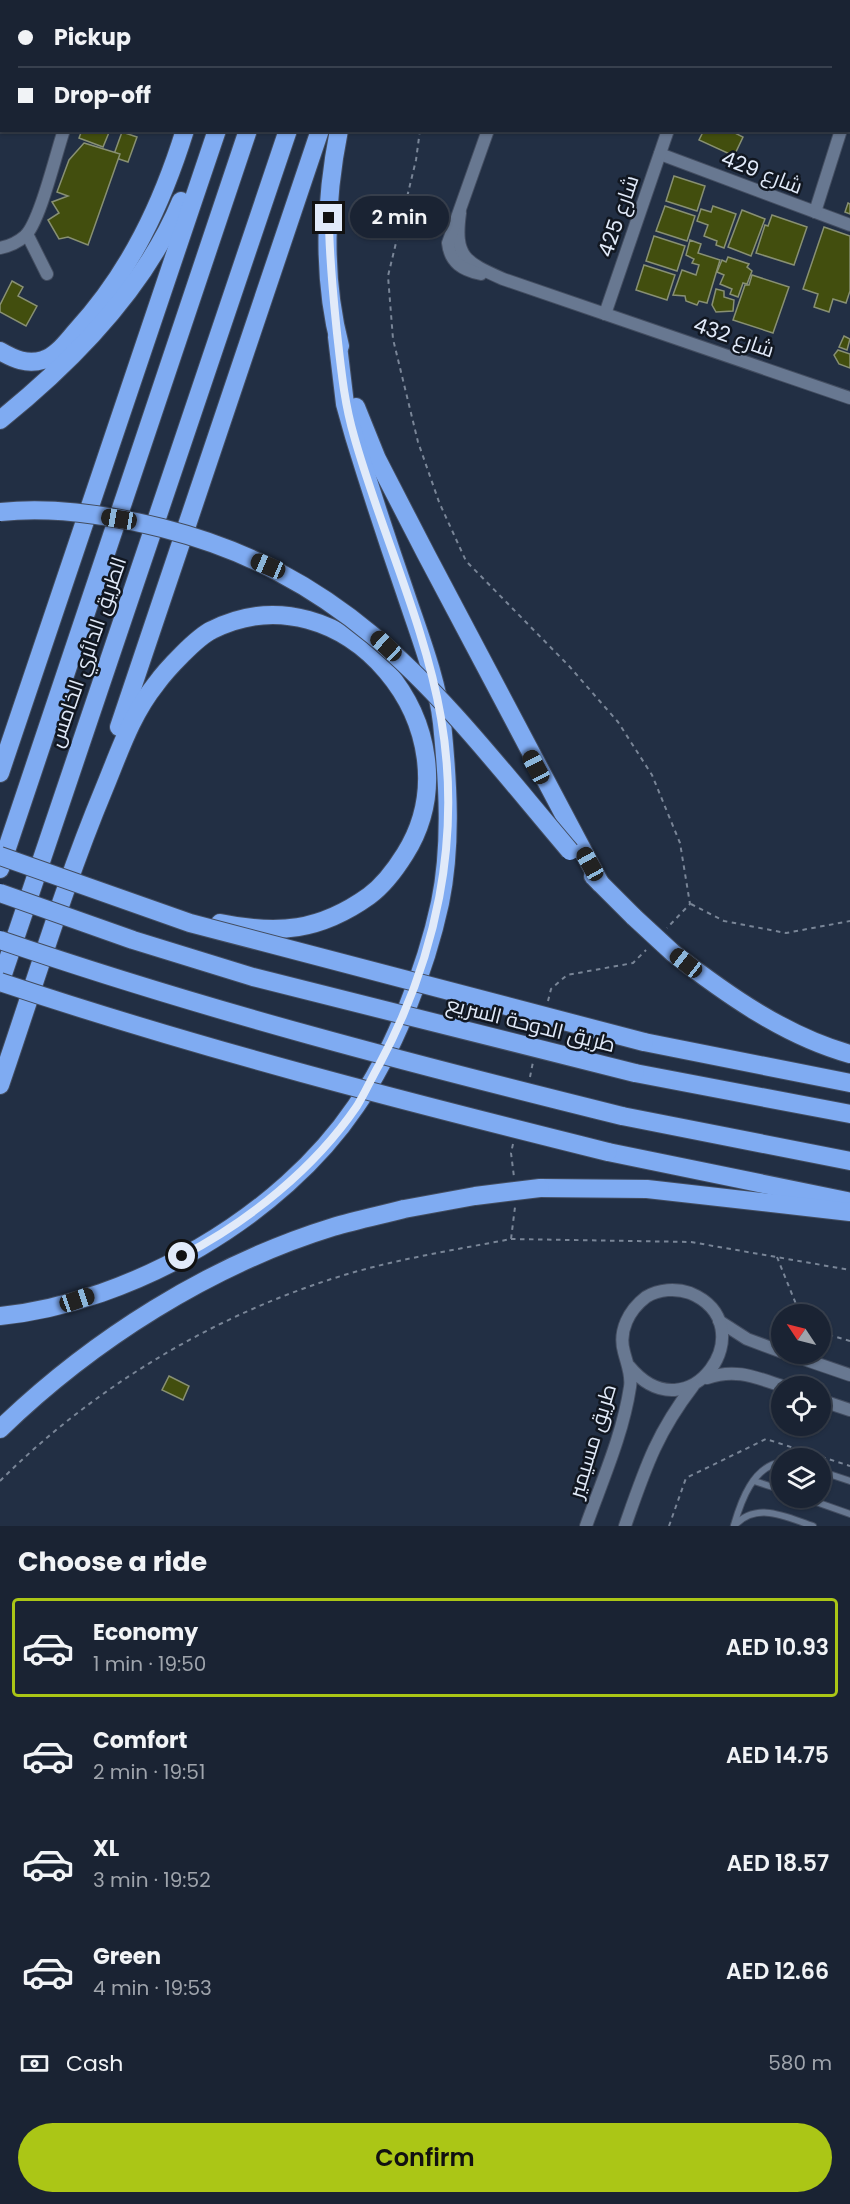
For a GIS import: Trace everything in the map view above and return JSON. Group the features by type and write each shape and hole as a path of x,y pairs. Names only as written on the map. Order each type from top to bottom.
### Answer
{"highway":[{"path":"0,351 15,359 26,361 46,359 63,346 88,319 124,268 152,220 184,132"},
{"path":"0,420 64,366 93,335 153,258 172,223 210,132"},
{"path":"0,773 216,132"},
{"name":"الطريق الدائري الخامس","path":"0,869 247,132"},
{"name":"الطريق الدائري الخامس","path":"0,983 287,132"},
{"path":"90,823 99,785 319,132"},
{"path":"0,1316 77,1300 123,1284 164,1266 218,1236 290,1181 327,1143 357,1106 394,1037 421,972 440,903 447,856 447,791 442,719 424,649 354,436 342,382 329,260 331,171 339,132"},
{"path":"337,336 354,402 377,459 536,767 600,883"},
{"path":"0,512 38,510 101,516 188,535 268,566 336,605 374,634 433,690 600,883 673,953 746,1006 788,1028 850,1054"},
{"path":"0,1085 90,823 142,702 176,661 209,631 255,616 289,618 320,625 339,633 372,656 406,696 420,726 428,759 422,818 403,857 377,890 347,911 326,921 288,930 263,931 195,918 159,907 130,903"},
{"path":"0,856 190,923 644,1042 850,1083"},
{"name":"طريق الدوحة السريع","path":"0,893 133,940 254,977 635,1073 850,1114"},
{"path":"0,940 120,981 370,1053 622,1116 850,1161"},
{"path":"0,983 115,1021 357,1090 608,1152 850,1202"},
{"path":"0,1429 57,1378 111,1338 169,1301 225,1271 332,1227 404,1209 475,1196 540,1188 647,1189 850,1212"}],"street":[{"path":"0,248 14,244 27,234 37,215 63,132"},
{"name":"شارع 432","path":"487,132 448,243 452,258 464,269 503,279 850,398"},
{"name":"شارع 425","path":"605,314 667,132"},
{"path":"814,212 840,132"},
{"name":"شارع 429","path":"660,154 850,225"},
{"path":"27,234 46,274"},
{"path":"626,1526 652,1448 671,1414 698,1382 714,1367 721,1353 722,1337 719,1321 711,1307 699,1297 683,1290 667,1290 651,1294 637,1304 627,1318 622,1334 623,1350 629,1366 638,1377 650,1385 679,1390 698,1382 722,1372 741,1372 771,1382"},
{"path":"719,1321 747,1340 771,1348"},
{"path":"818,1364 850,1375"},
{"name":"طريق مسيمير","path":"586,1526 616,1439 631,1386 629,1366"},
{"path":"831,1404 850,1410"}],"lane":[{"path":"734,1526 745,1495 754,1480 771,1466"},
{"path":"831,1475 850,1481"},
{"path":"754,1480 771,1486"},
{"path":"831,1507 850,1514"},
{"path":"734,1526 749,1514 764,1512 813,1526"}],"path":[{"path":"690,904 724,921 786,933 850,921"},
{"path":"511,1239 691,1242 850,1270"},
{"path":"777,1257 796,1304"},
{"path":"831,1335 850,1341"},
{"path":"669,1526 686,1478 763,1440 787,1445 850,1466"}],"building":[{"path":"81,132 109,132 103,147 79,138"},
{"path":"122,132 137,137 128,162 113,157"},
{"path":"703,132 733,132 743,137 734,156 699,140"},
{"path":"84,143 120,154 88,245 68,237 59,239 48,220 59,213 52,202 68,196 57,192 69,160"},
{"path":"674,176 705,186 697,211 666,201"},
{"path":"848,203 850,204 850,214 845,212"},
{"path":"665,206 695,216 687,241 656,231"},
{"path":"713,206 736,214 724,248 716,245 717,241 704,236 708,225 697,221 701,209 711,212"},
{"path":"742,210 765,219 751,256 728,247"},
{"path":"772,215 807,227 794,265 756,253 765,225 768,226"},
{"path":"824,227 850,236 850,291 846,303 833,299 829,312 814,307 818,294 803,289"},
{"path":"654,236 685,246 677,271 646,261"},
{"path":"690,240 701,244 698,253 720,260 707,303 699,301 697,305 686,301 685,296 673,295 682,270 696,275 699,265 692,263 694,259 686,255"},
{"path":"728,257 749,264 747,267 752,271 747,284 743,283 738,297 730,294 732,289 720,284 724,275 717,272 722,260 726,262"},
{"path":"644,265 675,275 667,300 636,290"},
{"path":"752,275 789,287 773,333 733,320 745,285 749,285"},
{"path":"12,281 23,287 18,296 37,306 26,326 0,312 0,305"},
{"path":"716,289 724,291 724,297 734,300 733,311 716,312 712,305"},
{"path":"844,336 850,339 847,350 839,347"},
{"path":"838,350 850,354 850,368 839,364 834,355"},
{"path":"169,1376 189,1386 183,1400 162,1390"}],"route":[{"path":"182,1256 218,1236 290,1181 327,1143 357,1106 394,1037 421,972 440,903 447,856 447,791 442,719 424,649 380,521 345,404 329,260 329,218"}]}
